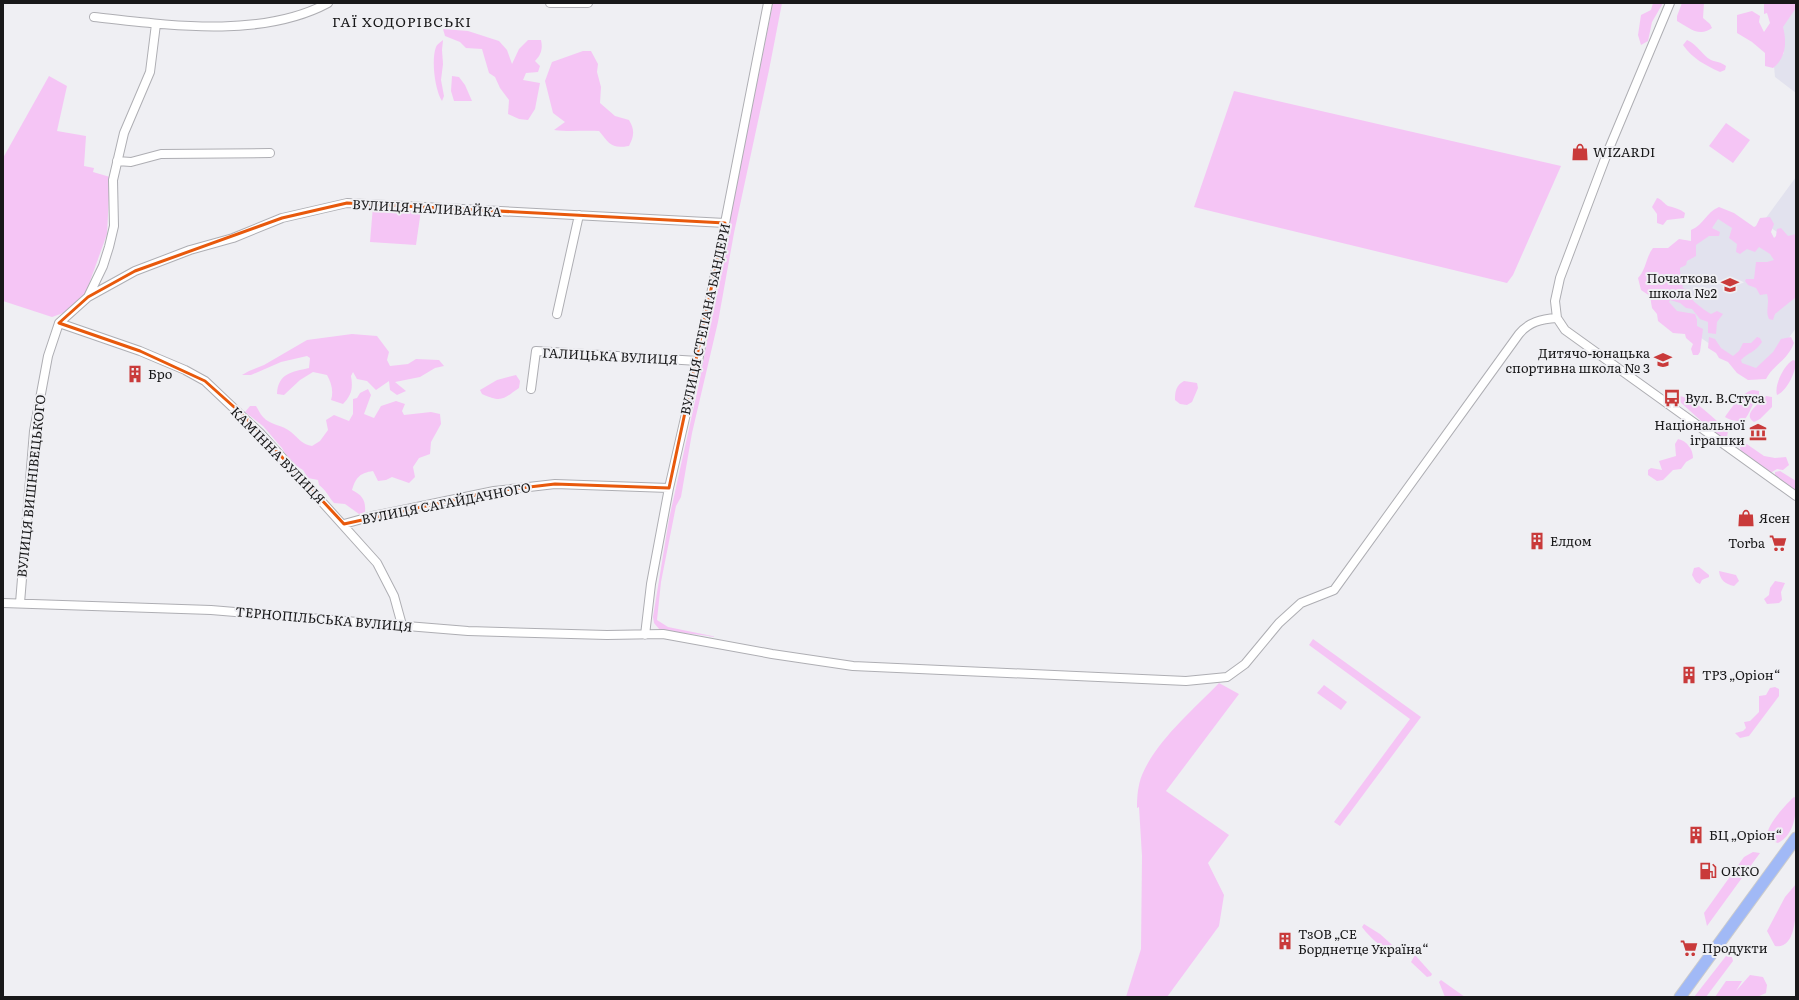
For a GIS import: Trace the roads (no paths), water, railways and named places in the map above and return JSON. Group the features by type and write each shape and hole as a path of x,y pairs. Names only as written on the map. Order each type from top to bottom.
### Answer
{"highway":[{"path":"1680,997 1796,838"}],"street":[{"path":"94,17 188,26 247,24 281,19 328,3"},
{"path":"550,3 588,3"},
{"name":"ВУЛИЦЯ СТЕПАНА БАНДЕРИ","path":"645,635 651,584 669,488 698,361 768,3"},
{"path":"1670,3 1608,151 1560,278 1555,301 1557,318 1565,330 1796,496"},
{"path":"88,297 103,266 114,226 112,185 124,133 150,72 156,24"},
{"path":"117,161 131,162 161,154 270,153"},
{"name":"ВУЛИЦЯ НАЛИВАЙКА","path":"60,323 88,297 135,271 190,250 233,238 282,218 346,203 725,223"},
{"path":"557,314 578,215"},
{"name":"ТЕРНОПІЛЬСЬКА ВУЛИЦЯ","path":"3,603 211,610 377,625 402,625 515,633 663,634 772,654 853,666 1186,681 1227,677 1246,664 1279,622 1301,603 1334,590 1519,334 1524,328 1538,320 1557,318"},
{"name":"КАМІННА ВУЛИЦЯ","path":"60,323 140,351 185,370 205,381 243,415 344,524 383,572 394,596 402,625"},
{"name":"ВУЛИЦЯ ВИШНІВЕЦЬКОГО","path":"20,603 34,431 48,356 60,323"},
{"name":"ГАЛИЦЬКА ВУЛИЦЯ","path":"530,389 536,351 698,361"},
{"name":"ВУЛИЦЯ САГАЙДАЧНОГО","path":"344,524 373,516 494,491 555,484 669,488"}],"place":[{"name":"WIZARDI","path":"1580,152"},
{"name":"Початкова школа №2","path":"1730,285"},
{"name":"Дитячо-юнацька спортивна школа № 3","path":"1663,360"},
{"name":"Бро","path":"135,374"},
{"name":"Вул. В.Стуса","path":"1672,398"},
{"name":"Національної іграшки","path":"1758,432"},
{"name":"Ясен","path":"1746,518"},
{"name":"Елдом","path":"1537,541"},
{"name":"Torba","path":"1778,543"},
{"name":"ТРЗ „Оріон“","path":"1689,675"},
{"name":"БЦ „Оріон“","path":"1696,835"},
{"name":"ОККО","path":"1708,871"},
{"name":"ТзОВ „СЕ Борднетце Україна“","path":"1285,941"},
{"name":"Продукти","path":"1689,948"}],"district":[{"name":"ГАЇ ХОДОРІВСЬКІ","path":"402,22"}]}
